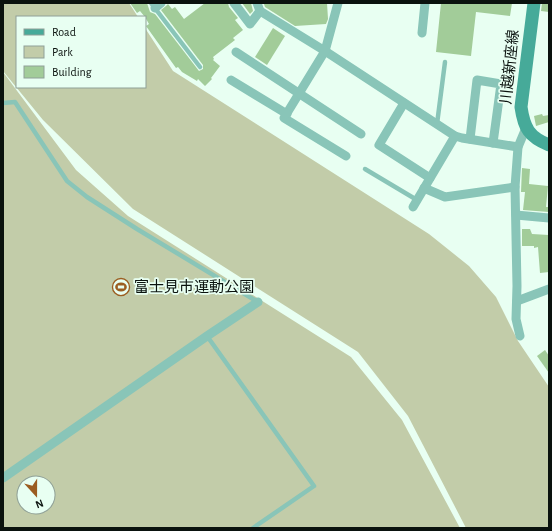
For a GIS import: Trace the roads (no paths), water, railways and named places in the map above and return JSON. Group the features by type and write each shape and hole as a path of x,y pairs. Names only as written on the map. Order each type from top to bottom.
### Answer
{"main road":[{"name":"川越新座線","path":"534,3 520,107 526,128 532,136 540,142 549,145"}],"street":[{"path":"234,3 250,24 258,7 456,136 518,147"},
{"path":"338,3 325,51 284,118 346,156"},
{"path":"422,33 425,3"},
{"path":"236,52 361,134"},
{"path":"231,80 287,114"},
{"path":"470,139 477,80 501,84 493,143"},
{"path":"404,103 378,145 430,178"},
{"path":"520,336 516,319 515,187 518,147 526,128"},
{"path":"415,203 456,136"},
{"path":"424,188 445,197 515,187"},
{"path":"516,215 549,218"},
{"path":"517,301 549,290"},
{"path":"3,478 258,302"}],"lane":[{"path":"156,5 200,67"},
{"path":"438,124 445,62"},
{"path":"3,103 15,102 67,180 87,197 136,229 258,302"},
{"path":"365,169 415,203"},
{"path":"207,336 314,486 253,528"}],"place":[{"name":"富士見市運動公園","path":"121,287"}]}
